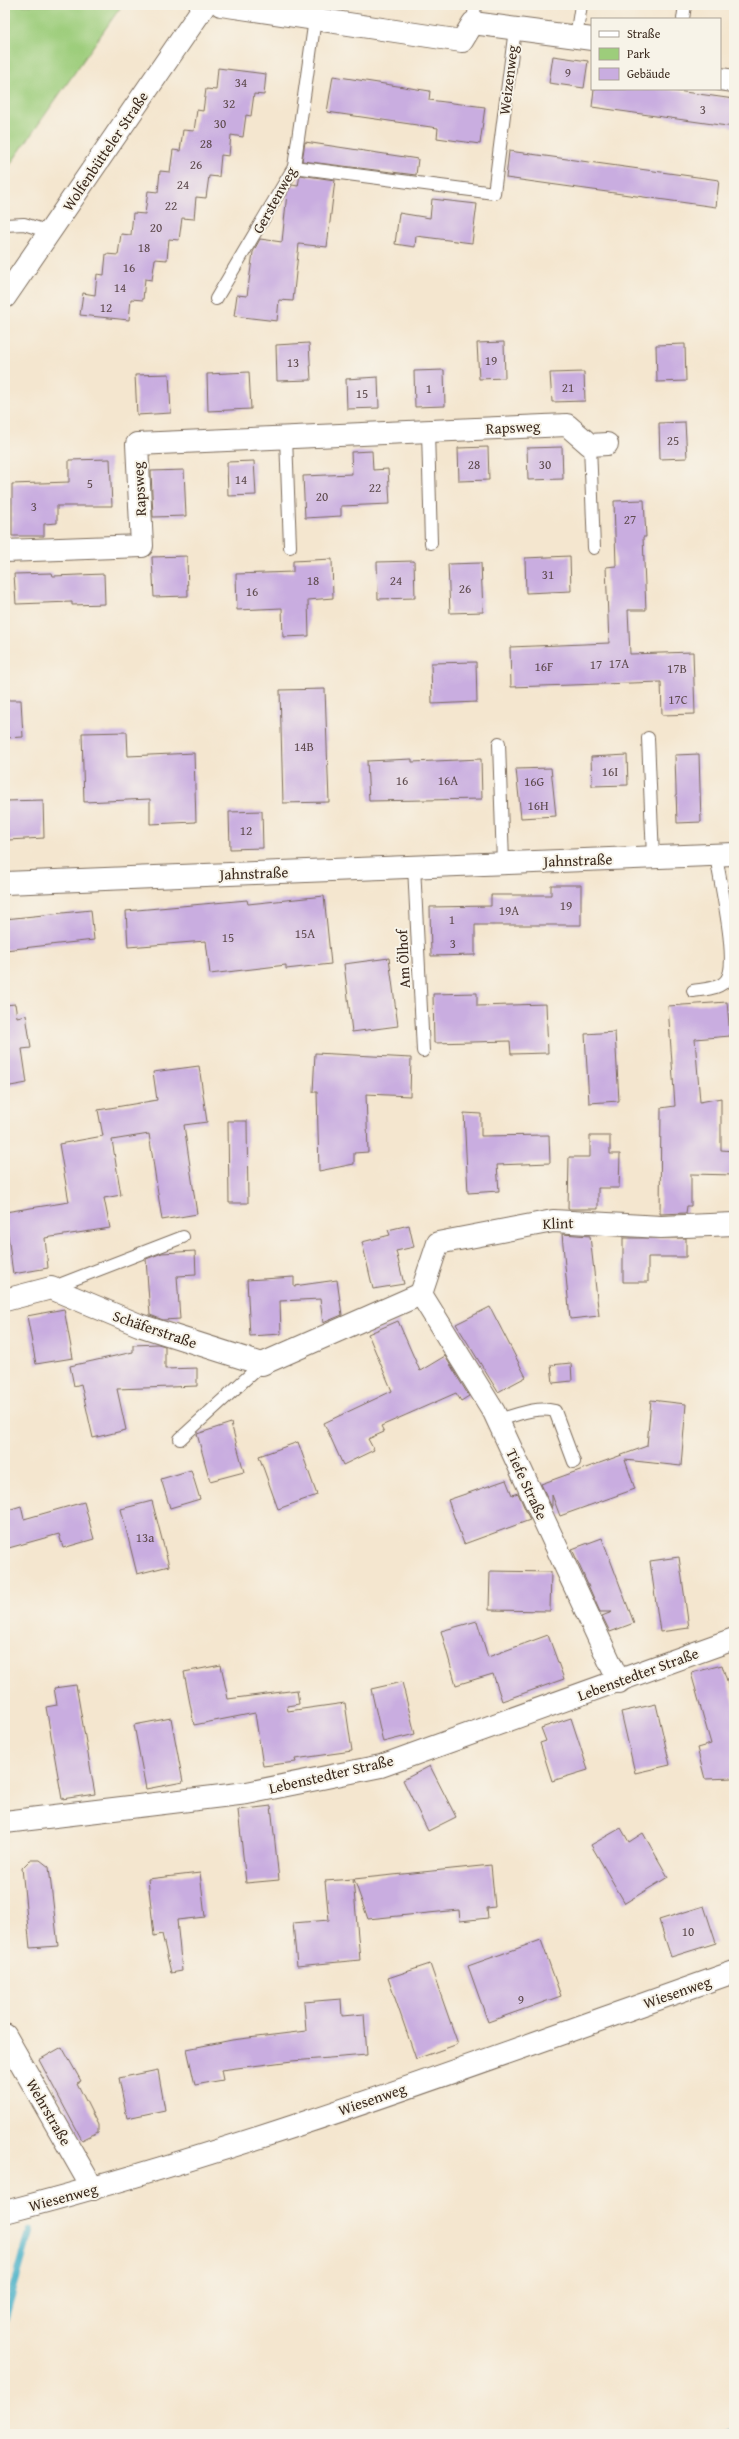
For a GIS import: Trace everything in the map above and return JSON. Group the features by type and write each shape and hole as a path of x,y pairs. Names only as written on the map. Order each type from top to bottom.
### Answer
{"street":[{"name":"Wolfenbütteler Straße","path":"5,297 205,5"},
{"path":"221,5 462,41 474,14 515,29"},
{"name":"Weizenweg","path":"515,29 584,38"},
{"path":"721,79 734,81"},
{"name":"Rapsweg","path":"5,550 142,546 137,444 567,425 598,445"},
{"name":"Jahnstraße","path":"5,883 725,854"},
{"name":"Klint","path":"421,1294 438,1243 553,1221 661,1226 734,1224"},
{"path":"5,1300 51,1288"},
{"name":"Schäferstraße","path":"51,1288 139,1325 262,1364"},
{"path":"262,1364 421,1294"},
{"name":"Tiefe Straße","path":"421,1294 498,1420 619,1682"},
{"name":"Lebenstedter Straße","path":"5,1822 248,1793 380,1766 619,1682 734,1639"},
{"name":"Wiesenweg","path":"5,2212 93,2189 264,2137 734,1972"},
{"name":"Wehrstraße","path":"5,2035 93,2189"}],"lane":[{"name":"Weizenweg","path":"581,5 584,38"},
{"path":"683,18 685,5"},
{"name":"Gerstenweg","path":"216,300 294,167 315,19"},
{"name":"Weizenweg","path":"294,167 494,193 515,29"},
{"path":"5,225 24,224 50,232"},
{"path":"428,431 431,543"},
{"path":"286,437 290,547"},
{"name":"Rapsweg","path":"594,548 598,445"},
{"path":"648,738 653,857"},
{"path":"499,743 503,863"},
{"path":"693,991 717,987 727,980 730,970 725,854"},
{"name":"Am Ölhof","path":"414,866 423,1051"},
{"path":"51,1288 183,1237"},
{"path":"180,1439 262,1364"},
{"path":"498,1420 530,1409 544,1408 555,1411 574,1462"}],"green space":[{"path":"5,5 122,5 5,172"}],"building":[{"path":"553,56 588,61 584,88 549,83"},
{"path":"218,68 266,74 264,95 254,94 251,116 246,115 243,137 231,135 229,156 221,155 219,177 209,176 206,198 196,197 194,219 182,218 179,240 169,239 167,260 155,259 152,280 145,279 143,300 131,299 129,320 80,315 83,293 95,295 97,274 104,275 106,254 118,255 121,234 131,235 133,213 145,214 148,191 158,192 160,171 170,172 173,150 180,151 183,130 194,131 197,110 203,111 206,89 216,90"},
{"path":"333,76 430,91 429,100 485,107 480,144 437,138 438,128 327,112"},
{"path":"594,90 670,90 734,99 734,127 592,107"},
{"path":"305,142 418,159 416,175 302,161"},
{"path":"509,151 719,180 716,207 506,178"},
{"path":"300,175 335,180 327,247 299,244 293,301 279,300 277,321 234,316 237,295 247,296 253,252 260,239 282,242 287,193 292,185 298,186"},
{"path":"432,199 477,204 472,243 416,236 415,247 395,244 399,213 430,218"},
{"path":"504,342 505,378 479,379 477,343"},
{"path":"309,343 311,380 277,381 276,345"},
{"path":"685,344 686,381 657,382 656,345"},
{"path":"444,370 445,406 415,407 414,371"},
{"path":"249,372 251,409 208,411 207,374"},
{"path":"584,372 585,401 552,402 550,373"},
{"path":"169,374 171,413 137,415 135,375"},
{"path":"378,377 379,408 347,409 346,379"},
{"path":"685,422 687,458 660,459 659,423"},
{"path":"488,447 489,480 459,481 458,448"},
{"path":"562,447 563,479 528,480 527,448"},
{"path":"372,451 373,470 388,469 390,504 341,506 341,516 305,518 303,476 352,474 351,452"},
{"path":"110,459 112,506 57,506 57,523 44,524 44,536 12,536 12,484 69,482 69,460"},
{"path":"254,461 256,495 228,496 227,462"},
{"path":"184,470 186,516 153,517 151,471"},
{"path":"644,500 646,537 643,537 646,610 628,610 630,654 693,652 695,714 662,715 661,682 511,687 510,647 609,643 606,567 616,566 614,501"},
{"path":"187,556 188,596 154,597 152,557"},
{"path":"570,556 571,591 526,593 525,558"},
{"path":"332,559 333,598 308,600 309,636 283,637 282,608 237,610 236,574 293,572 293,561"},
{"path":"414,561 415,598 378,599 377,562"},
{"path":"481,563 483,612 450,613 448,564"},
{"path":"52,573 53,576 104,574 105,604 72,605 72,602 16,604 14,574"},
{"path":"476,662 477,702 432,704 431,663"},
{"path":"325,689 329,802 283,803 280,690"},
{"path":"5,700 21,700 23,737 5,738"},
{"path":"127,732 128,756 194,753 196,822 150,824 150,799 84,802 82,733"},
{"path":"699,754 701,822 677,823 675,755"},
{"path":"627,755 628,785 592,786 591,757"},
{"path":"412,759 412,762 481,759 482,799 369,801 367,761"},
{"path":"551,768 556,816 521,818 516,769"},
{"path":"43,800 44,838 8,840 6,801"},
{"path":"262,811 263,848 230,849 229,812"},
{"path":"551,885 581,885 581,925 475,925 475,955 431,956 430,907 491,906 491,895 551,895"},
{"path":"324,896 331,964 286,969 286,965 210,974 206,941 128,947 126,911 247,900 248,904"},
{"path":"91,910 94,940 5,950 5,919"},
{"path":"389,958 398,1026 352,1032 344,964"},
{"path":"477,993 477,1006 546,1004 548,1053 511,1054 510,1041 434,1043 433,994"},
{"path":"727,1002 730,1036 695,1039 700,1102 721,1098 721,1150 734,1151 734,1175 691,1174 691,1206 687,1206 686,1213 660,1214 661,1108 675,1106 668,1006"},
{"path":"15,1004 17,1017 26,1015 31,1048 22,1049 27,1083 5,1087 5,1005"},
{"path":"615,1032 619,1101 589,1103 585,1034"},
{"path":"315,1053 411,1058 410,1096 366,1094 368,1152 354,1153 354,1164 319,1171 317,1092 313,1092"},
{"path":"199,1066 207,1122 184,1125 197,1214 162,1220 149,1134 112,1140 121,1195 104,1198 110,1228 45,1238 48,1268 13,1274 5,1212 69,1202 59,1144 103,1136 98,1110 157,1100 153,1072"},
{"path":"464,1113 481,1114 481,1136 549,1135 550,1163 497,1165 499,1191 468,1193"},
{"path":"228,1121 247,1121 248,1203 229,1203"},
{"path":"590,1136 610,1136 610,1154 620,1154 619,1188 598,1188 598,1209 568,1209 569,1157 590,1157"},
{"path":"409,1225 414,1247 396,1251 404,1284 373,1289 362,1242 390,1235 388,1230"},
{"path":"562,1234 590,1236 599,1316 570,1319"},
{"path":"623,1238 686,1238 686,1257 648,1257 648,1282 623,1282"},
{"path":"195,1251 196,1275 177,1276 180,1319 163,1320 150,1315 146,1259 162,1253"},
{"path":"294,1277 294,1286 337,1280 342,1315 323,1323 320,1299 280,1301 281,1334 250,1336 247,1280"},
{"path":"490,1307 526,1377 498,1392 456,1324"},
{"path":"64,1309 73,1358 36,1364 27,1316"},
{"path":"398,1321 420,1371 445,1356 469,1396 461,1401 456,1393 381,1426 384,1432 368,1439 374,1450 343,1465 324,1423 392,1391 368,1334"},
{"path":"158,1344 165,1346 165,1369 197,1368 197,1386 117,1389 126,1430 93,1438 81,1384 74,1386 70,1366 133,1352 133,1345"},
{"path":"571,1363 572,1381 553,1383 551,1365"},
{"path":"651,1400 686,1404 681,1466 625,1460 635,1489 560,1516 552,1495 552,1508 541,1484 647,1446"},
{"path":"231,1423 244,1472 210,1481 197,1434"},
{"path":"298,1442 317,1495 278,1509 259,1456"},
{"path":"191,1470 200,1499 170,1508 161,1479"},
{"path":"506,1480 512,1495 518,1493 530,1520 464,1544 448,1500"},
{"path":"152,1501 169,1566 137,1574 121,1509"},
{"path":"84,1502 94,1539 63,1548 59,1534 5,1549 5,1511 21,1506 24,1519"},
{"path":"602,1538 634,1623 610,1632 602,1616 612,1612 600,1612 572,1549"},
{"path":"679,1557 689,1628 660,1632 650,1561"},
{"path":"490,1571 551,1572 550,1611 489,1610"},
{"path":"477,1621 488,1657 548,1635 564,1679 502,1701 493,1674 456,1685 441,1631"},
{"path":"221,1665 228,1699 297,1690 299,1704 287,1706 288,1711 345,1703 352,1751 295,1759 296,1762 263,1766 255,1713 194,1725 184,1672"},
{"path":"722,1665 734,1703 734,1778 705,1779 697,1748 711,1744 691,1673"},
{"path":"402,1682 415,1734 383,1742 371,1689"},
{"path":"76,1685 95,1794 62,1799 46,1707 57,1705 54,1688"},
{"path":"656,1704 670,1765 635,1773 621,1712"},
{"path":"171,1718 183,1782 146,1789 134,1725"},
{"path":"571,1718 588,1770 552,1781 540,1743 546,1741 541,1728"},
{"path":"430,1766 456,1817 428,1831 403,1780"},
{"path":"271,1806 279,1880 246,1883 238,1810"},
{"path":"621,1828 629,1842 643,1833 668,1877 625,1903 591,1845"},
{"path":"30,1860 40,1860 49,1867 58,1946 30,1948 22,1868"},
{"path":"491,1865 495,1907 487,1908 488,1918 460,1921 459,1910 368,1919 354,1879"},
{"path":"200,1873 205,1917 177,1920 182,1971 171,1973 162,1934 154,1936 148,1879"},
{"path":"353,1879 360,1960 297,1966 293,1923 329,1920 325,1881"},
{"path":"704,1906 716,1943 671,1957 659,1920"},
{"path":"541,1940 561,1996 488,2022 468,1966"},
{"path":"430,1964 458,2044 416,2059 388,1978"},
{"path":"341,1999 342,2016 364,2014 367,2055 292,2061 221,2070 223,2080 195,2085 187,2049 232,2040 306,2031 304,2002"},
{"path":"62,2047 81,2081 77,2083 98,2125 98,2132 82,2140 39,2060"},
{"path":"158,2070 165,2110 127,2118 119,2078"}],"waterway":[{"path":"5,2319 30,2231"},
{"path":"728,2434 734,2433"}]}
